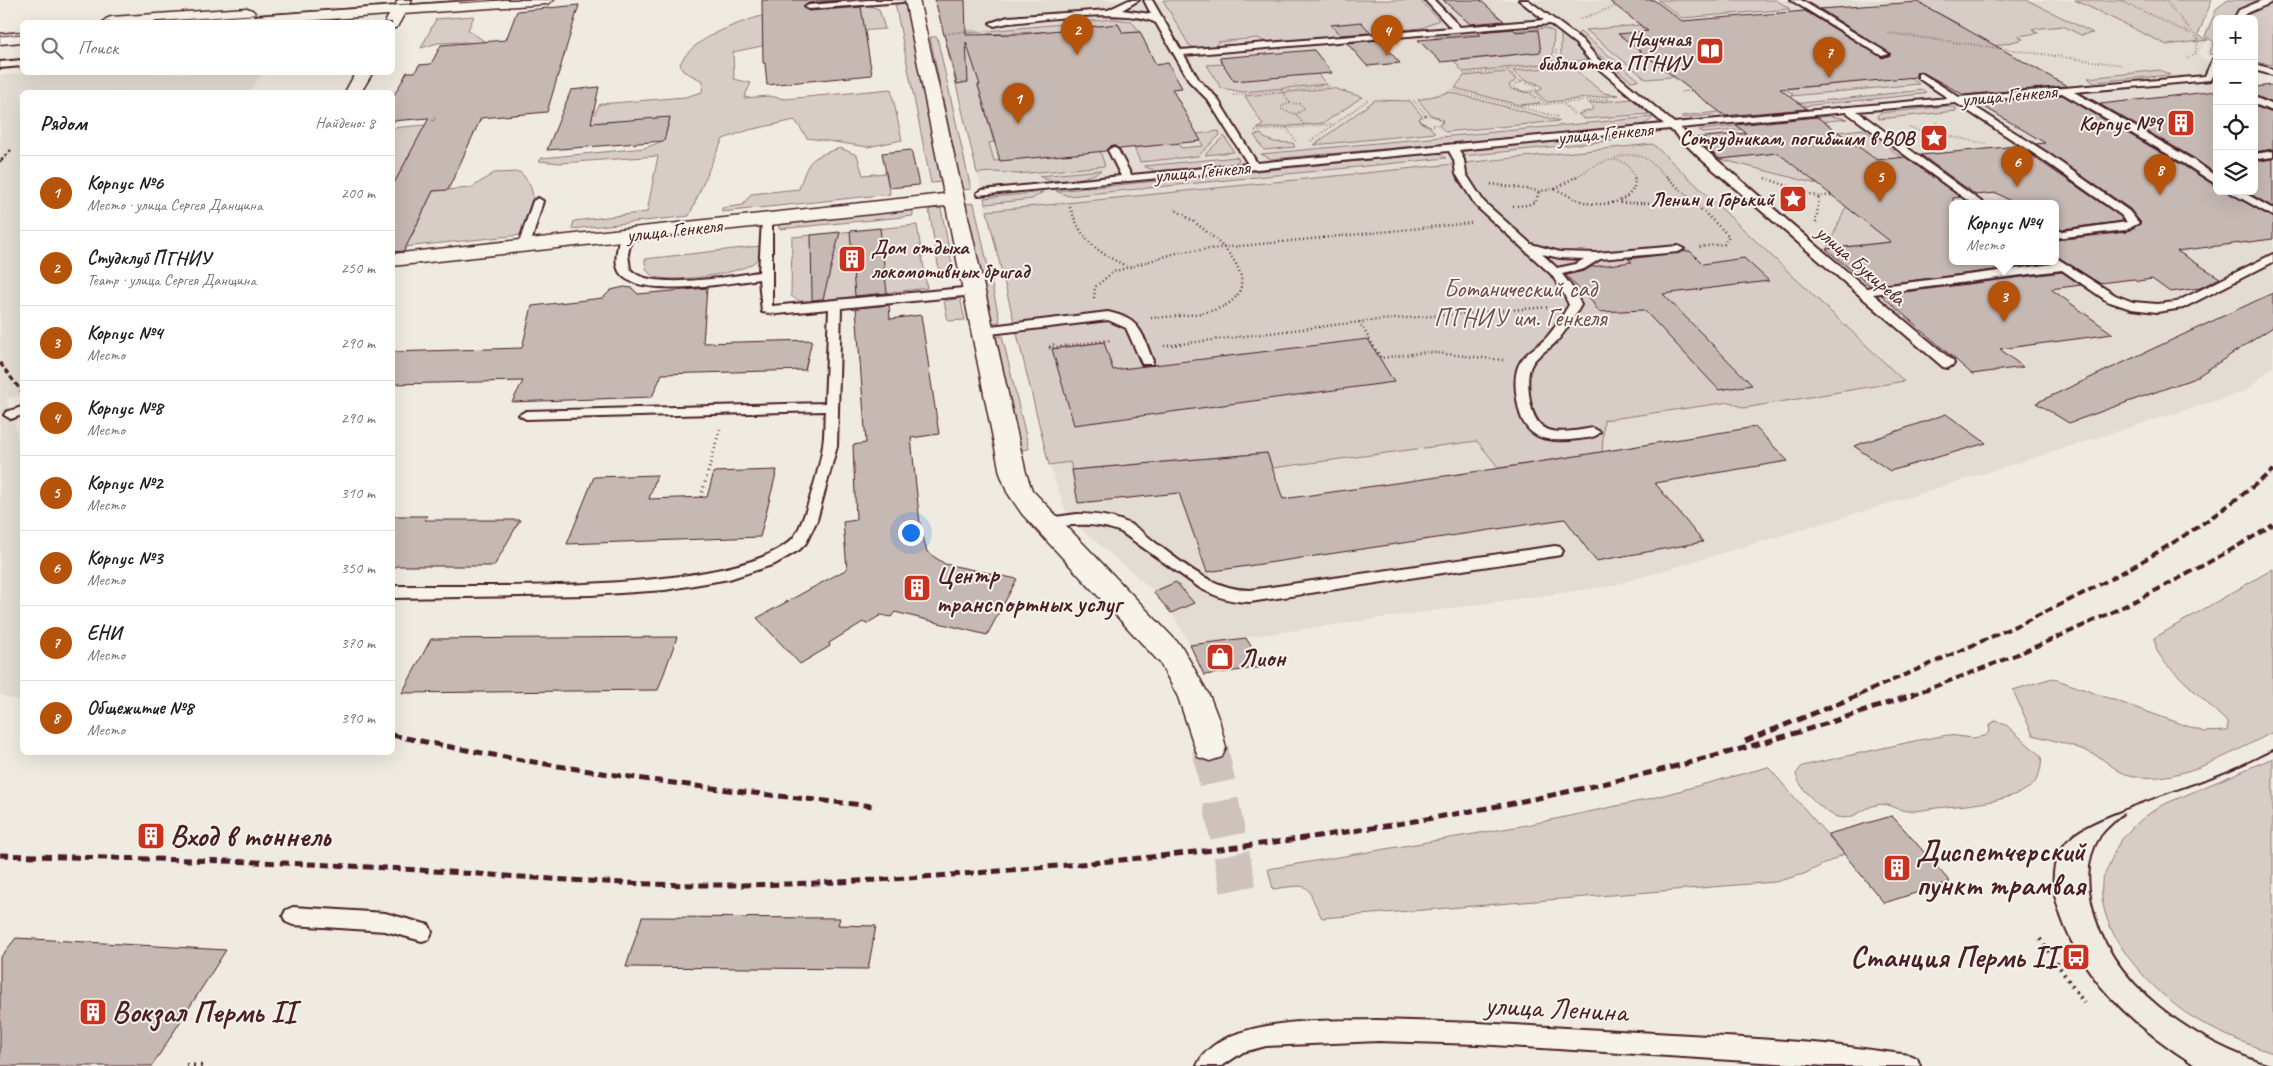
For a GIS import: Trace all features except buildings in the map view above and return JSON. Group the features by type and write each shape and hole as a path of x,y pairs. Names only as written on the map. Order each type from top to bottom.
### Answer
{"street":[{"path":"247,20 403,4 421,0"},
{"path":"151,20 403,4 546,0"},
{"path":"912,0 1013,473 1020,492 1046,523 1172,655 1194,697 1204,723 1210,748"},
{"path":"394,20 403,4"},
{"path":"0,30 20,29"},
{"path":"0,39 20,37"},
{"path":"354,90 363,75"},
{"name":"улица Генкеля","path":"395,260 956,199"}],"lane":[{"path":"809,7 902,0"},
{"path":"1098,14 1115,10 1135,0"},
{"path":"1148,0 1195,82 1212,98 1254,166"},
{"path":"1429,0 1459,31"},
{"name":"улица Букирева","path":"1523,0 1579,42 1595,61 1673,126 1705,157 1948,364"},
{"path":"1796,0 1885,54"},
{"path":"2240,15 2242,12 2270,0"},
{"path":"994,21 1034,22 1047,18 1136,13 1150,16 1159,21"},
{"path":"1179,54 1550,22"},
{"name":"улица Генкеля","path":"982,193 2064,90 2212,80 2217,60"},
{"path":"0,64 20,63"},
{"path":"2258,68 2273,72"},
{"path":"1921,76 2125,213 2133,223 2126,227 2059,235"},
{"path":"2064,90 2189,162 2213,179"},
{"path":"2258,102 2273,108"},
{"path":"1848,110 1974,200"},
{"path":"1452,147 1459,160 1461,174 1480,204 1556,272 1576,305 1552,339 1527,362 1522,378 1524,408 1528,420 1535,430 1547,436 1560,437 1593,432"},
{"path":"1113,150 1127,178"},
{"path":"2259,156 2273,154"},
{"path":"2240,195 2273,213"},
{"path":"524,246 538,201"},
{"path":"767,220 764,304 766,309 777,310 835,305 974,291"},
{"path":"626,235 623,267 629,276 639,282 672,285 765,275"},
{"path":"1527,246 1560,255 1597,256 1678,249"},
{"path":"1556,272 1580,267 1597,256"},
{"path":"2060,263 2119,302 2157,308 2180,305 2273,257"},
{"path":"1863,292 2046,265"},
{"path":"395,592 590,588 666,584 724,575 770,560 794,546 801,539 810,520 830,446 835,305"},
{"path":"982,331 1086,318 1108,316 1122,318 1131,324 1147,361"},
{"path":"526,415 831,407"},
{"path":"1046,523 1069,519 1101,520 1115,523 1126,528 1199,580 1231,595 1250,596 1555,551"},
{"path":"293,916 385,922 422,932"},
{"name":"улица Ленина","path":"1208,1066 1223,1051 1236,1044 1260,1037 1382,1030 1442,1031 1775,1051 1909,1066"}],"path":[{"path":"2119,0 2194,35"},
{"path":"2165,0 2198,39 2196,53 2181,62"},
{"path":"944,34 957,32"},
{"path":"1911,37 2128,66"},
{"path":"1464,74 1595,61"},
{"path":"1507,69 1521,82"},
{"path":"1521,82 1536,85 1537,90 1532,92 1519,91 1513,87 1514,84 1521,82"},
{"path":"1228,96 1330,86"},
{"path":"1282,90 1290,103"},
{"path":"1452,90 1561,118"},
{"path":"1681,92 1691,91"},
{"path":"1532,92 1546,104"},
{"path":"1517,107 1637,96"},
{"path":"1308,143 1369,99"},
{"path":"1414,101 1426,115 1439,117 1443,122 1434,126 1423,124 1418,119 1426,115"},
{"path":"1290,103 1300,104 1306,109 1296,114 1286,112 1281,108 1290,103"},
{"path":"1562,103 1580,119 1578,122 1611,132"},
{"path":"1296,114 1305,126"},
{"path":"433,121 436,116"},
{"path":"1914,157 1923,131 1946,119"},
{"path":"1234,133 1335,124"},
{"path":"1905,127 1988,144"},
{"path":"1287,128 1301,148"},
{"path":"1468,184 1502,184 1539,191 1555,189 1604,162 1629,153 1645,157 1729,236 1724,244 1678,249"},
{"path":"1615,159 1624,161 1628,165 1636,184 1632,193 1619,202"},
{"path":"1555,189 1585,204 1619,202 1695,204"},
{"path":"1819,196 1831,195"},
{"path":"1070,207 1083,238 1104,255 1127,266"},
{"path":"1128,321 1206,310 1233,300 1238,295 1243,282 1239,268 1207,230 1174,209"},
{"path":"1498,221 1180,252 1127,266 1106,276 1094,287 1095,295 1084,324 1048,348 1139,343 1359,322 1576,305"},
{"path":"1359,322 1381,358 1427,352 1527,362"},
{"path":"701,497 726,410"},
{"path":"2040,939 2084,1004"},
{"path":"186,1065 204,1066"}],"shaded area":[{"path":"944,0 2212,0 2198,35 2208,40 2199,53 2201,58 2213,64 2213,195 2258,195 2258,87 2273,94 2273,367 2246,391 1878,507 1611,586 1190,645 1173,615 1149,587 1069,519 1049,465 943,28","holes":["1267,453 1277,484 1078,502 1073,470"]},
{"path":"0,75 262,75 250,90 20,90 20,396 6,399 15,424 20,450 20,701 0,695"}],"green space":[{"path":"1163,0 1420,0 1439,20 1422,28 1268,43 1258,38 1218,42 1213,48 1195,48 1189,45"},
{"path":"1658,0 1776,0 1790,9 1682,18"},
{"path":"1913,0 2027,0 2093,33 2081,35 2063,26 2032,29 2038,33 2018,36 2023,39 1984,49 1889,36 1959,24"},
{"path":"2075,0 2212,0 2198,35 2208,40 2167,45"},
{"path":"2228,0 2273,0 2273,65 2258,63 2258,15 2214,15 2217,8"},
{"path":"906,2 943,182 931,183 895,3"},
{"path":"870,6 879,9 885,29 819,34 733,52 734,79 751,83 744,98 769,96 785,99 891,89 902,140 868,147 807,138 795,120 749,130 723,139 689,216 572,229 574,221 647,212 658,156 561,163 539,161 542,158 644,148 664,141 670,118 576,124 579,118 595,113 600,104 685,97 702,92 703,81 683,71 680,64 688,52 701,42 735,25 772,13 804,8 813,22 832,10"},
{"path":"474,16 468,30 506,56 466,42 438,43 421,48 436,19"},
{"path":"2213,17 2213,41 2205,36"},
{"path":"1114,19 1131,21 1140,32 1123,33 1118,24 1057,31 988,34 1121,53 978,85 994,142 989,143 994,161 1100,151 1105,166 1017,174 977,173 945,38 958,37 957,34"},
{"path":"1639,25 1671,49 1695,75 1646,79 1586,30"},
{"path":"1546,28 1554,32 1552,63 1463,72 1454,61 1514,55 1491,34 1431,41 1431,39 1437,37"},
{"path":"1580,32 1639,80 1631,81 1595,52 1578,34"},
{"path":"1561,34 1573,43 1587,60 1561,62"},
{"path":"930,37 937,37 971,189 962,190"},
{"path":"2213,44 2213,54 2209,54"},
{"path":"1223,64 1317,74 1327,84 1243,92 1221,88 1207,65"},
{"path":"1571,66 1603,93 1619,95 1547,102 1536,92 1542,89 1542,87 1536,83 1524,80 1513,71"},
{"path":"2160,70 2170,75 2093,82 2088,78"},
{"path":"1507,72 1516,80 1509,85 1511,89 1530,93 1540,103 1519,105 1455,88 1464,76"},
{"path":"1909,77 1919,84 1791,96 1793,94 1785,89"},
{"path":"1333,88 1362,97 1324,123 1257,129 1263,125 1245,96"},
{"path":"1923,90 1926,92 1923,94 1682,118 1681,116"},
{"path":"1449,92 1560,121 1445,132 1439,125 1443,120 1431,115 1418,100"},
{"path":"1633,99 1650,114 1584,119 1578,114 1594,108 1589,103"},
{"path":"1375,100 1410,101 1422,116 1419,119 1420,122 1429,126 1435,133 1314,145"},
{"path":"1947,106 1956,108 1956,111 1879,119 1877,116 1880,113"},
{"path":"1829,116 1848,119 1704,133 1699,130"},
{"path":"1653,117 1646,123 1629,127 1271,159 1261,154"},
{"path":"425,125 395,183 395,128"},
{"path":"1863,129 1945,189 1871,176 1855,144 1838,132"},
{"path":"1219,131 1220,135 1198,156 1140,162 1134,148 1178,142 1181,148 1203,146 1197,134"},
{"path":"1261,134 1264,138 1274,142 1293,143 1295,147 1264,150 1254,135"},
{"path":"1646,134 1646,137 1464,156 1462,154 1463,151"},
{"path":"1224,136 1234,152 1205,155"},
{"name":"Ботанический сад ПГНИУ им. Генкеля","path":"1653,144 1904,381 1744,408 1730,402 1604,420 1602,452 1499,468 1477,441 1272,468 1267,453 1072,470 1070,462 1049,465 987,211"},
{"path":"840,148 857,155 863,175 886,173 890,194 722,212 722,208 743,205 751,194 799,189 808,165 816,157"},
{"path":"1784,152 1823,183 1817,184 1720,159"},
{"path":"1439,153 1446,158 1068,196 1056,191"},
{"path":"1237,157 1239,160 1234,164 1155,171 1144,166"},
{"path":"1101,170 1089,176 1070,180 1044,179 1039,176"},
{"path":"520,172 531,188 533,202 521,235 395,248 395,239 411,238 433,191 471,188 494,173"},
{"path":"1043,192 1032,199 986,204 984,198"},
{"path":"974,203 1000,322 990,323 965,204"},
{"path":"1852,206 1897,241 1827,249 1846,207"},
{"path":"941,208 954,275 940,277 929,209"},
{"path":"913,210 913,216 779,229 779,224"},
{"path":"917,225 927,288 815,301 799,301 791,296 792,237"},
{"path":"761,246 760,254 753,263 734,271 704,277 661,278 653,276 647,271 645,264 645,259"},
{"path":"960,298 965,320 948,321 944,301"},
{"path":"1002,336 1029,449 1018,450 993,337"},
{"path":"2273,569 2273,732 2220,759 2179,773 2158,777 2139,777 2121,772 2099,757 2083,750 2033,735 2013,690 2052,678 2204,732 2227,731 2228,723 2165,663 2157,651 2154,638"},
{"path":"1995,721 2006,725 2041,756 2039,773 2033,785 2009,797 1972,804 1914,811 1906,811 1880,804 1853,816 1843,818 1832,815 1812,799 1801,786 1796,774 1802,766 1919,740 1948,735 1973,738 1985,736 1990,731 1989,725"},
{"path":"2273,758 2273,1053 2217,1031 2186,1013 2157,989 2128,957 2117,939 2108,921 2103,902 2102,883 2114,852 2122,839 2148,814 2160,806"},
{"path":"1768,767 1844,854 1804,874 1775,882 1322,918 1307,889 1297,886 1273,889 1268,869 1527,825 1645,800"}],"tunnel":[{"path":"1210,748 1239,892"}],"tram line":[{"path":"180,20 465,0"},
{"path":"459,3 502,0"},
{"path":"0,36 20,34"},
{"path":"2195,1066 2172,1051 2129,1016 2092,977 2077,954 2065,930 2054,893 2054,865 2061,848 2067,841 2079,830 2090,824 2228,771 2273,750"},
{"path":"2123,814 2101,836 2093,852 2089,876 2092,902 2101,932 2116,960 2136,984 2160,1006 2187,1026 2244,1056 2273,1066"}],"railway":[{"path":"0,162 11,150"},
{"path":"0,363 20,389"},
{"path":"1859,695 2022,623 2075,598 2127,570 2177,540 2226,507 2273,470"},
{"path":"1911,695 2051,640 2141,598 2230,551 2273,525"},
{"path":"1745,741 1862,694"},
{"path":"0,855 231,861 700,885 838,882 1022,869 1176,854 1283,841 1391,825 1497,806 1603,784 1708,758 1811,728 1911,695"},
{"path":"395,736 512,758 632,777 874,806"}],"place":[{"name":"Научная библиотека ПГНИУ","path":"1710,51"},
{"name":"Студклуб ПГНИУ","path":"1077,55"},
{"name":"Корпус №8","path":"1387,56"},
{"name":"ЕНИ","path":"1829,78"},
{"name":"Корпус №9","path":"2181,123"},
{"name":"Корпус №6","path":"1018,124"},
{"name":"Сотрудникам, погибшим в ВОВ","path":"1934,138"},
{"name":"Корпус №3","path":"2017,187"},
{"name":"Общежитие №8","path":"2160,195"},
{"name":"Ленин и Горький","path":"1793,199"},
{"name":"Корпус №2","path":"1880,202"},
{"name":"Дом отдыха локомотивных бригад","path":"852,259"},
{"name":"Корпус №4","path":"2004,322"},
{"name":"Центр транспортных услуг","path":"917,588"},
{"name":"Лион","path":"1220,657"},
{"name":"Вход в тоннель","path":"151,836"},
{"name":"Диспетчерский пункт трамвая","path":"1897,868"},
{"name":"Станция Пермь II","path":"2076,957"},
{"name":"Вокзал Пермь II","path":"93,1012"}]}
